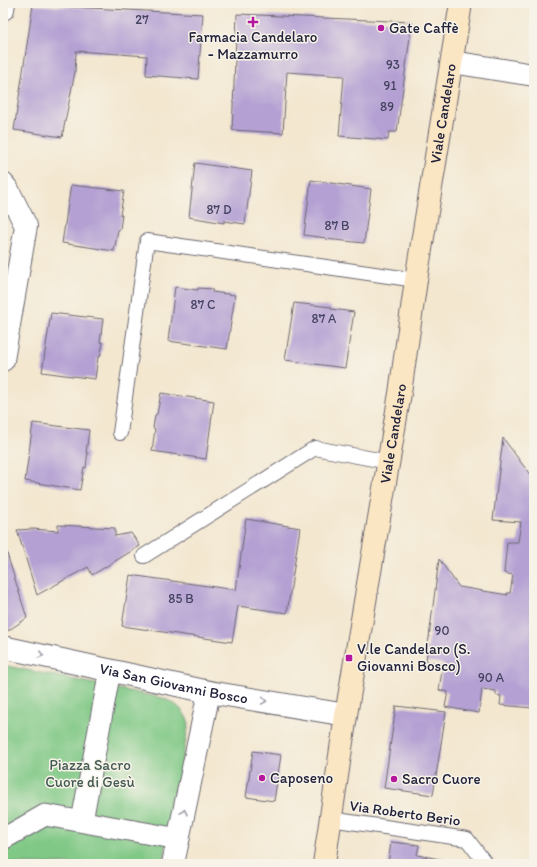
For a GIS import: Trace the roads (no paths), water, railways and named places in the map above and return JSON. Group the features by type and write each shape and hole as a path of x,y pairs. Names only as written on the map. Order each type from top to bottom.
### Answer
{"main road":[{"name":"Viale Candelaro","path":"324,864 346,715 389,462 416,280 461,3"}],"street":[{"path":"3,9 4,3"},
{"path":"452,62 534,75"},
{"path":"3,184 8,190 26,226 3,360"},
{"name":"Via San Giovanni Bosco","path":"3,650 7,648 210,692 346,715"},
{"path":"82,821 110,670"},
{"path":"173,864 210,692"},
{"path":"3,839 45,815 179,839"}],"lane":[{"path":"120,433 147,241 416,280"},
{"path":"144,556 315,448 389,462"},
{"name":"Via Roberto Berio","path":"330,819 467,839 486,864"}],"place":[{"name":"Farmacia Candelaro - Mazzamurro","path":"253,22"},
{"name":"Gate Caffè","path":"381,28"},
{"name":"V.le Candelaro (S. Giovanni Bosco)","path":"349,658"},
{"name":"Caposeno","path":"262,778"},
{"name":"Sacro Cuore","path":"394,779"}],"park label":[{"name":"Piazza Sacro Cuore di Gesù","path":"90,774"}]}
